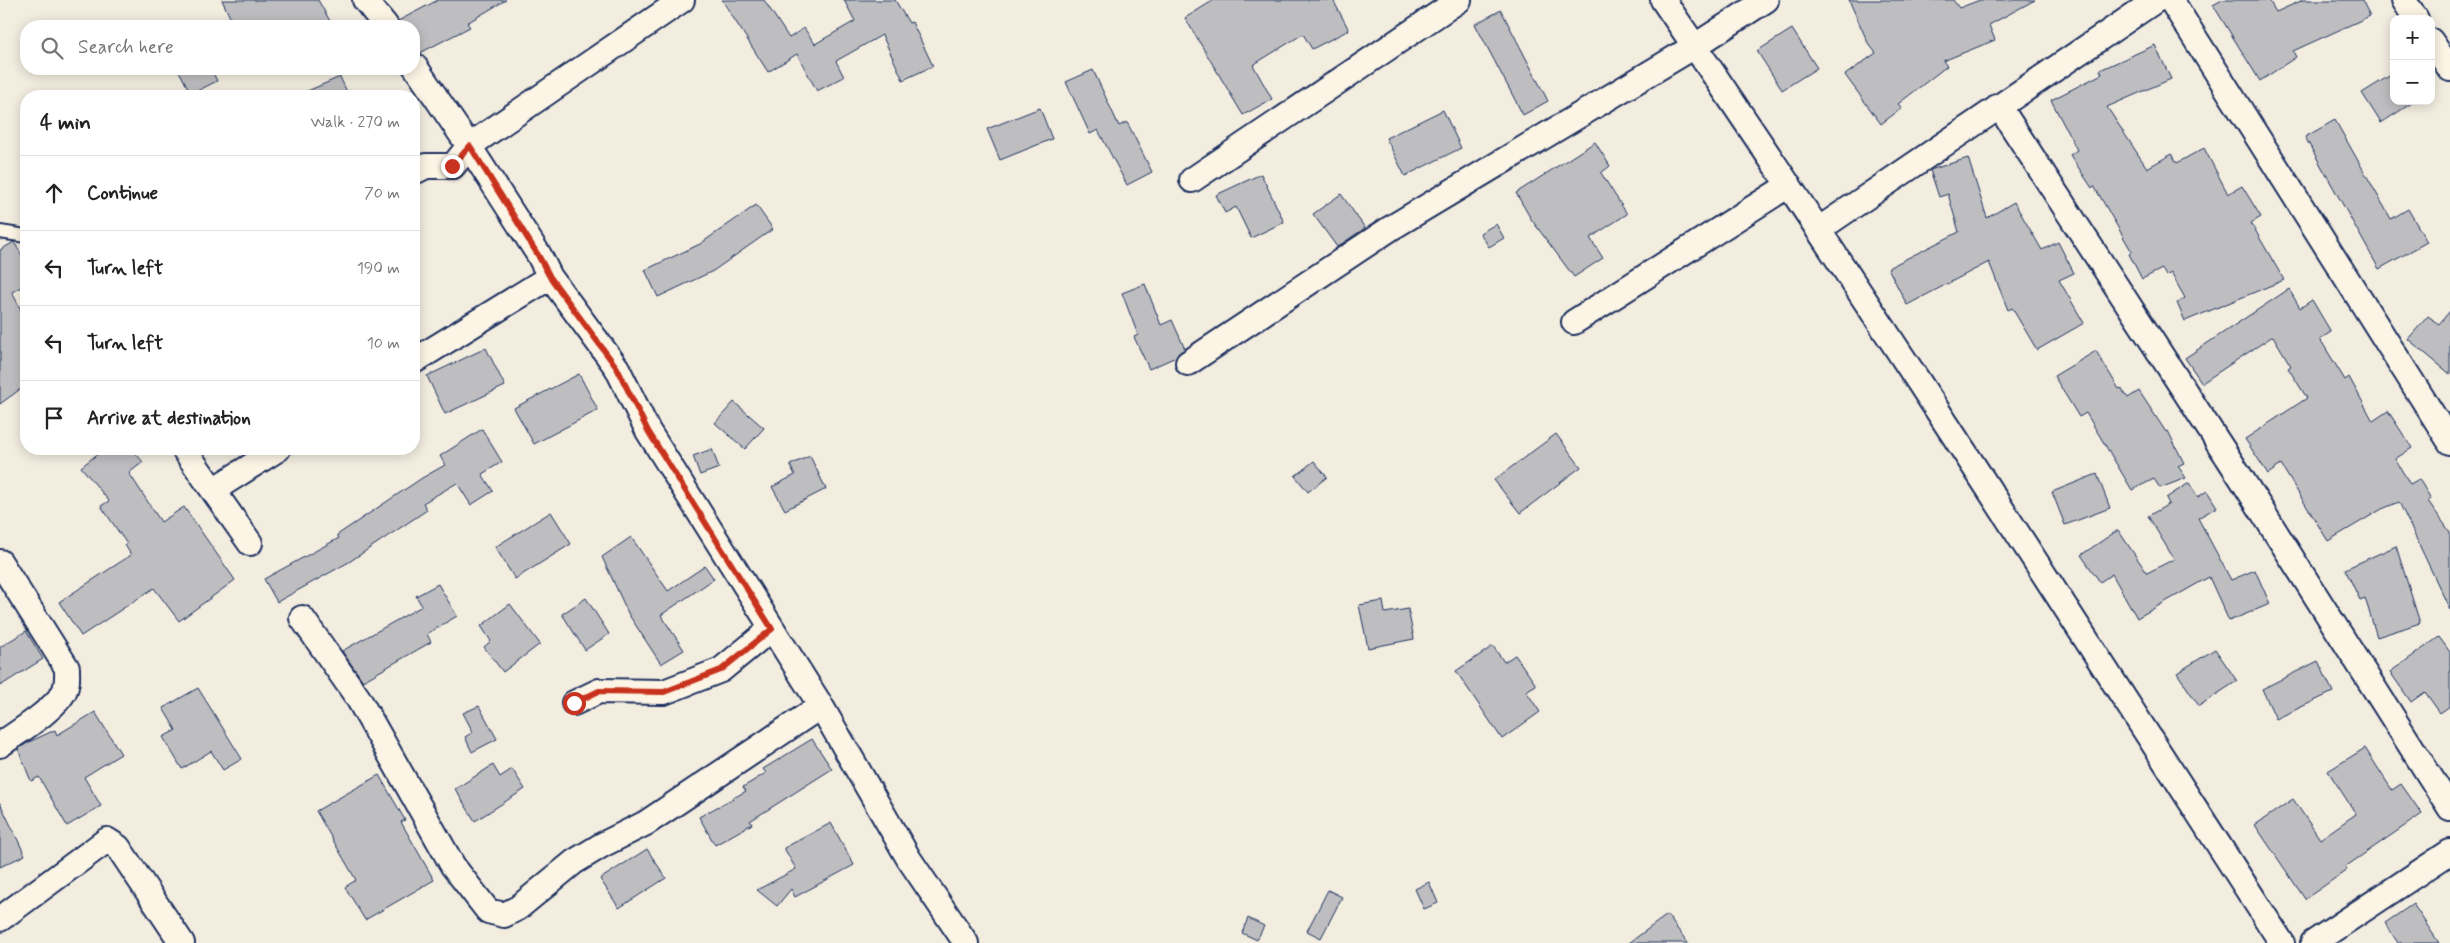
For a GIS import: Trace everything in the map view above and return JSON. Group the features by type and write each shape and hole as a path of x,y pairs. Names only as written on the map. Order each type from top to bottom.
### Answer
{"street":[{"path":"366,0 381,20"},
{"path":"420,169 426,166 452,166 470,146 682,0"},
{"path":"1192,180 1459,0"},
{"path":"1663,0 1818,230 2064,605 2282,943"},
{"path":"1188,363 1391,228 1695,46 1766,0"},
{"path":"1818,230 2156,0"},
{"path":"2171,0 2450,442"},
{"path":"2404,0 2413,15"},
{"path":"2435,47 2450,69"},
{"path":"420,74 470,146 550,277 617,368 648,431 821,706 909,859 966,943"},
{"path":"1999,106 2238,473 2450,808"},
{"path":"1574,322 1788,185"},
{"path":"420,357 550,277"},
{"path":"188,455 250,542"},
{"path":"214,490 269,455"},
{"path":"0,562 66,668 68,680 65,690 58,701 0,745"},
{"path":"302,618 358,698 453,866 488,911 504,915 518,908 574,862 602,845 646,824 821,706"},
{"path":"574,703 599,691 664,692 721,670 772,629"},
{"path":"0,919 107,840 118,847 182,943"},
{"path":"2313,943 2450,852"}],"lane":[{"path":"0,232 20,235"}],"building":[{"path":"222,0 318,0 329,20 231,20"},
{"path":"438,0 506,0 467,23 470,27 420,53 420,20 400,20"},
{"path":"722,0 764,0 789,38 804,28 815,44 855,21 844,0 895,0 909,23 912,22 933,66 903,80 882,35 836,61 844,77 817,91 797,54 768,72"},
{"path":"1214,0 1333,0 1349,30 1312,49 1303,34 1253,65 1272,99 1243,115 1185,18"},
{"path":"1849,0 1953,0 1959,8 1980,0 2035,0 1989,25 1995,40 1943,61 1947,66 1898,104 1902,108 1881,124 1845,75 1876,53 1868,43"},
{"path":"2222,0 2269,0 2276,12 2303,0 2362,0 2370,16 2293,51 2296,57 2260,81 2213,5"},
{"path":"1501,10 1548,101 1523,115 1475,24"},
{"path":"1792,29 1817,68 1782,90 1757,51"},
{"path":"2155,45 2171,79 2107,107 2147,168 2172,154 2177,163 2204,148 2228,194 2242,186 2261,217 2251,223 2284,280 2185,321 2177,303 2185,298 2171,273 2166,276 2162,269 2142,279 2129,254 2132,252 2094,186 2092,188 2070,155 2077,150 2051,100 2102,74 2100,70"},
{"path":"1093,70 1119,126 1127,122 1152,172 1127,185 1098,130 1090,134 1066,82"},
{"path":"181,75 214,75 217,81 199,90 189,90"},
{"path":"2390,76 2390,105 2409,105 2381,123 2362,93"},
{"path":"340,77 346,90 310,90"},
{"path":"1040,108 1052,139 1000,160 987,129"},
{"path":"1443,110 1461,148 1405,176 1386,138"},
{"path":"2335,120 2391,219 2408,209 2427,242 2379,269 2305,137"},
{"path":"1595,142 1610,166 1601,173 1627,214 1590,238 1603,258 1574,277 1531,219 1516,193"},
{"path":"1968,158 1987,218 2014,202 2042,250 2058,242 2074,273 2059,280 2084,323 2037,350 2012,308 2008,310 1989,262 1907,305 1888,268 1959,232 1948,194 1939,197 1930,170"},
{"path":"1261,174 1284,222 1251,238 1236,207 1225,213 1216,195"},
{"path":"1341,194 1365,228 1337,247 1313,214"},
{"path":"756,205 773,229 713,271 658,297 645,270 700,244"},
{"path":"1496,224 1504,238 1489,247 1480,233"},
{"path":"14,242 20,252 20,287 12,292 20,308 20,389 0,404 0,250"},
{"path":"1145,284 1161,325 1172,320 1185,349 1176,357 1149,369 1134,337 1138,335 1122,293"},
{"path":"2289,289 2300,308 2312,300 2331,332 2320,339 2345,380 2349,377 2373,421 2388,411 2412,448 2395,459 2410,484 2419,479 2431,499 2428,501 2450,532 2450,610 2399,502 2382,509 2328,541 2281,465 2268,474 2245,439 2307,398 2288,368 2291,366 2273,336 2202,383 2185,358"},
{"path":"2450,311 2450,374 2408,339 2428,316 2439,324"},
{"path":"486,348 505,386 445,414 427,376"},
{"path":"2096,351 2119,389 2121,388 2128,398 2139,391 2166,432 2168,431 2184,463 2178,466 2186,478 2160,488 2154,479 2132,490 2086,413 2079,417 2054,376"},
{"path":"579,374 598,410 534,444 514,408"},
{"path":"734,402 764,428 745,449 715,423"},
{"path":"482,429 502,462 482,474 493,491 471,505 457,483 423,503 427,510 349,562 277,602 264,579 339,538 337,535 422,478 445,465 440,456"},
{"path":"1556,434 1581,467 1520,513 1494,480"},
{"path":"712,449 719,468 700,475 693,456"},
{"path":"96,455 137,455 143,462 129,473 161,522 184,507 235,580 179,621 154,588 81,636 59,602 131,555 125,545 127,544 101,506 109,501 81,467"},
{"path":"810,456 826,489 785,510 772,487 795,475 790,465"},
{"path":"1314,461 1327,477 1308,492 1295,476"},
{"path":"2097,474 2110,508 2065,525 2052,492"},
{"path":"2189,483 2198,497 2207,491 2217,507 2198,518 2231,580 2255,570 2270,604 2229,621 2209,577 2137,618 2112,574 2100,582 2081,555 2118,530 2147,573 2174,559 2148,516 2169,504 2166,498"},
{"path":"551,512 571,544 515,579 495,547"},
{"path":"631,537 668,591 705,566 714,579 661,615 684,650 661,664 629,615 602,557"},
{"path":"2396,546 2420,623 2377,637 2365,598 2360,600 2345,569"},
{"path":"438,584 457,616 427,634 431,642 363,681 342,651 422,606 416,596"},
{"path":"586,598 609,634 585,650 562,614"},
{"path":"1383,601 1385,613 1408,609 1414,639 1368,648 1359,605"},
{"path":"510,604 540,644 503,672 484,647 491,641 481,626"},
{"path":"26,631 43,659 0,686 0,647"},
{"path":"2439,637 2450,652 2450,706 2440,713 2425,692 2411,702 2390,672"},
{"path":"1493,646 1504,662 1515,655 1536,685 1526,691 1540,712 1502,739 1456,671"},
{"path":"2215,649 2237,681 2199,706 2177,673"},
{"path":"2318,661 2333,692 2276,719 2262,689"},
{"path":"198,688 242,759 223,770 211,751 182,769 163,737 176,730 163,708"},
{"path":"479,706 497,739 472,752 465,737 473,732 463,713"},
{"path":"95,712 121,754 84,777 101,806 67,826 39,777 31,781 18,749 55,730 57,735"},
{"path":"812,739 832,769 750,821 752,824 715,845 699,817 746,791 743,787 766,773 763,769"},
{"path":"2365,748 2392,790 2401,784 2422,814 2345,867 2347,870 2305,899 2255,825 2293,799 2320,839 2356,814 2328,771"},
{"path":"493,765 500,777 512,769 525,789 475,821 455,789"},
{"path":"379,775 405,820 401,822 434,880 365,920 345,887 356,880 316,811"},
{"path":"0,803 25,855 0,867"},
{"path":"831,823 854,865 795,897 791,889 777,906 757,890 796,869 784,848"},
{"path":"647,849 666,878 619,908 600,879"},
{"path":"1429,882 1438,903 1424,909 1415,889"},
{"path":"1328,890 1342,897 1321,938 1307,931"},
{"path":"2413,904 2439,943 2398,943 2385,923"},
{"path":"1667,915 1688,943 1629,943"},
{"path":"1248,918 1264,926 1257,940 1242,933"}],"route":[{"path":"452,166 470,146 550,277 617,368 648,431 772,629 721,670 664,692 599,691 574,703"}]}
